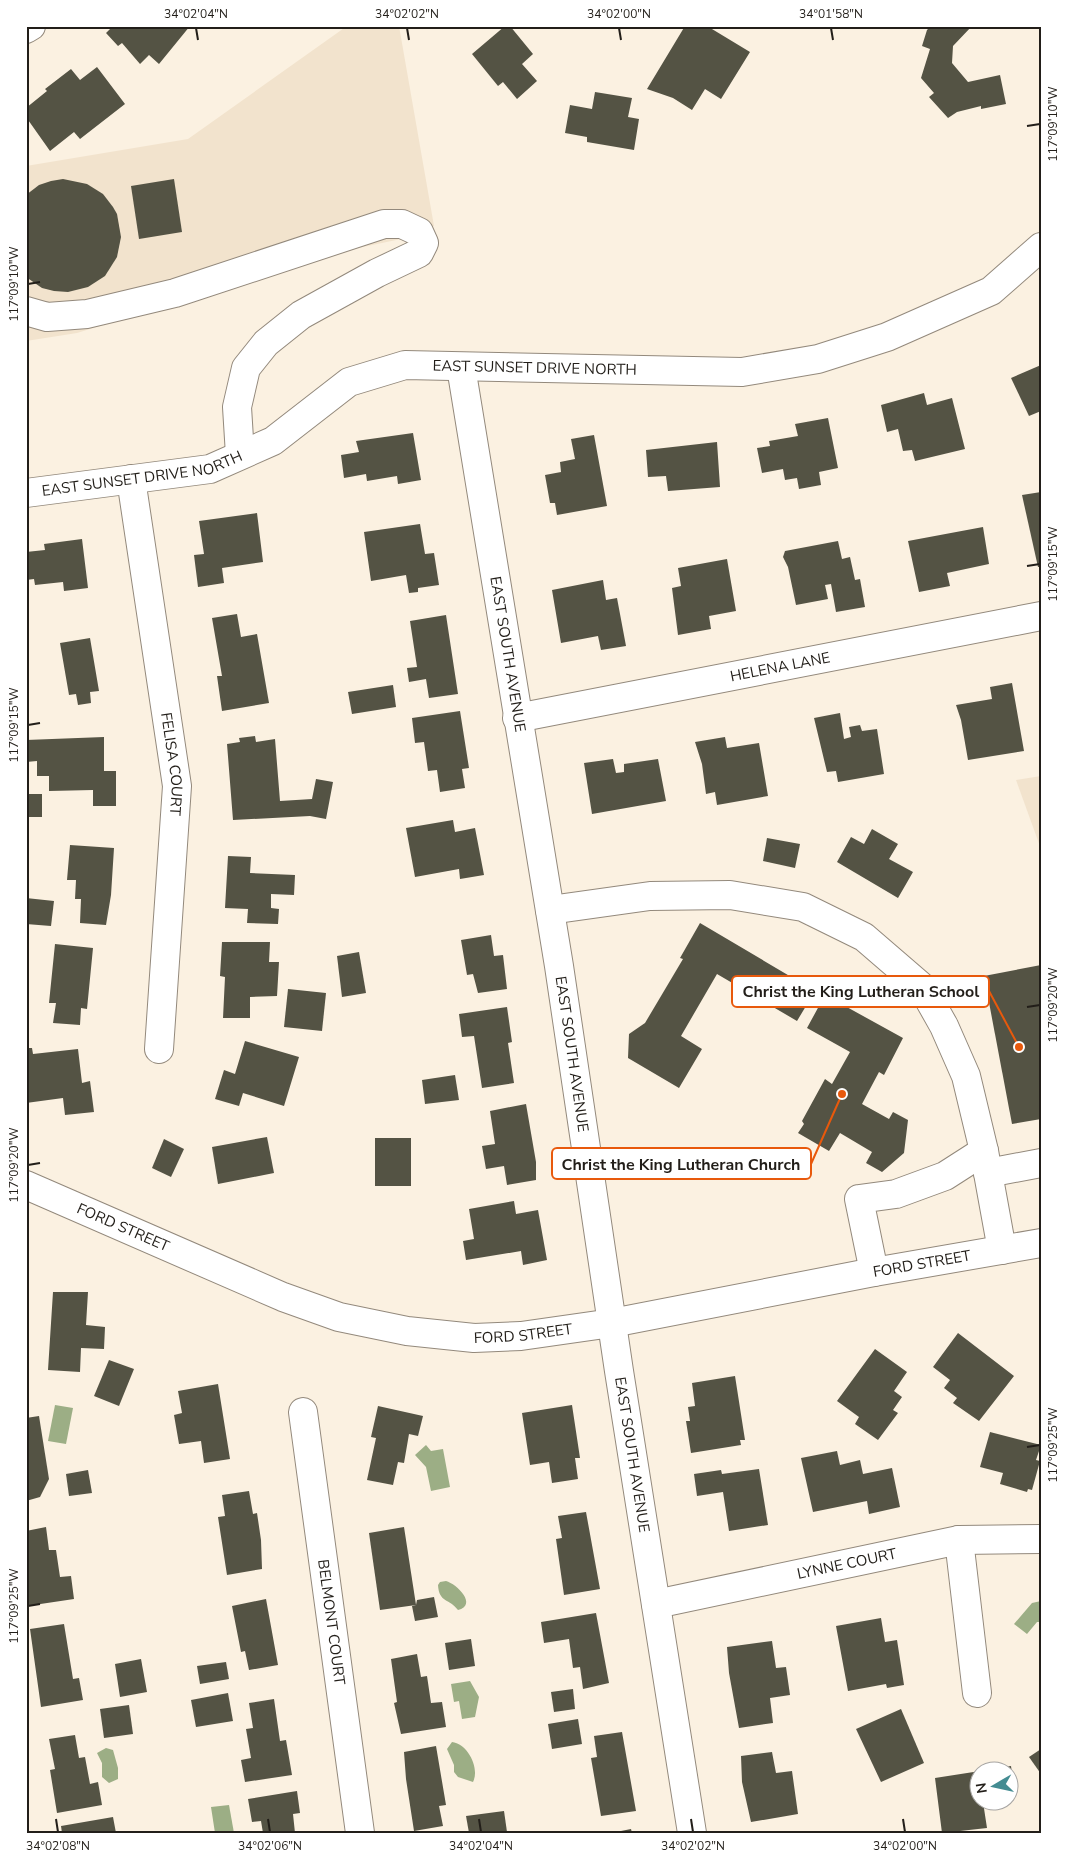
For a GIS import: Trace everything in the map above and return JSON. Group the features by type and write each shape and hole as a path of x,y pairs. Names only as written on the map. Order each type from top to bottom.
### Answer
{"street":[{"path":"26,29 31,26"},
{"path":"26,311 47,317 87,314 175,293 384,224 402,224 419,232 424,243 419,253 376,273 301,315 266,343 246,368 237,407 240,455"},
{"name":"EAST SUNSET DRIVE NORTH","path":"26,493 210,468 273,441 349,382 405,365 742,372 818,359 887,338 991,292 1041,247"},
{"name":"EAST SOUTH AVENUE","path":"461,367 517,718 550,910 612,1323 692,1833"},
{"name":"FELISA COURT","path":"131,479 177,786 159,1049"},
{"name":"HELENA LANE","path":"517,718 1041,616"},
{"path":"550,910 650,896 730,895 803,907 864,937 922,987 944,1026 966,1076 986,1162 1002,1250"},
{"path":"874,1272 859,1199 896,1194 986,1162 1041,1163"},
{"name":"FORD STREET","path":"26,1185 283,1297 339,1317 407,1332 474,1338 521,1336 612,1323 874,1272 1041,1243"},
{"name":"BELMONT COURT","path":"303,1412 360,1833"},
{"name":"LYNNE COURT","path":"656,1604 959,1540 1041,1539"},
{"path":"959,1540 977,1693"}],"shaded area":[{"path":"347,26 399,26 434,226 401,239 334,253 77,333 26,341 26,166 188,139"},
{"path":"1041,776 1041,849 1016,780"},
{"path":"55,1405 73,1408 66,1444 48,1441"},
{"path":"426,1445 431,1451 443,1449 450,1487 431,1491 426,1467 415,1455"},
{"path":"446,1581 455,1586 464,1595 466,1604 464,1607 458,1610 442,1598 438,1585 440,1582"},
{"path":"1041,1601 1041,1622 1037,1622 1027,1634 1014,1624 1032,1603"},
{"path":"470,1681 479,1697 475,1717 462,1719 459,1701 454,1702 451,1684"},
{"path":"452,1742 463,1747 468,1752 475,1770 473,1782 458,1777 454,1772 454,1765 447,1749"},
{"path":"106,1748 113,1750 118,1768 118,1779 109,1783 102,1777 102,1763 97,1753"},
{"path":"229,1805 234,1833 215,1833 211,1807"}],"building":[{"path":"113,26 190,26 159,64 149,55 140,64 122,43 118,46 106,33"},
{"path":"505,26 510,26 533,54 522,64 537,81 517,99 503,82 498,86 472,54"},
{"path":"685,26 707,26 750,52 721,99 705,89 692,110 673,98 647,89"},
{"path":"931,26 972,26 953,46 952,63 968,82 1000,75 1006,104 981,109 981,106 957,112 948,118 929,97 934,93 921,78 930,49 922,46 927,30"},
{"path":"97,67 125,104 80,139 74,132 50,151 26,117 26,108 47,91 45,89 71,69 80,80"},
{"path":"595,92 632,98 628,117 639,119 634,150 587,142 587,137 565,133 570,105 592,109"},
{"path":"63,179 87,184 103,194 117,214 121,237 117,257 105,276 88,287 68,292 42,288 26,277 26,195 39,185"},
{"path":"174,179 182,232 139,239 131,186"},
{"path":"1041,365 1041,411 1029,416 1011,378"},
{"path":"924,393 927,405 952,398 965,449 915,461 912,450 903,451 898,429 887,432 881,405"},
{"path":"828,418 838,468 819,472 821,485 799,489 797,478 785,480 783,469 762,473 757,448 770,446 769,441 798,436 795,424"},
{"path":"413,433 421,480 398,484 397,476 367,481 366,474 344,478 341,455 359,452 356,441"},
{"path":"594,435 607,506 557,515 555,503 550,503 545,475 561,472 560,462 575,459 571,439"},
{"path":"717,442 720,487 668,491 666,476 648,477 646,450"},
{"path":"1041,492 1041,567 1038,567 1022,495"},
{"path":"257,513 263,562 222,568 224,583 198,587 194,555 204,554 199,521"},
{"path":"420,524 425,554 434,553 439,585 418,588 418,592 409,593 406,575 371,581 364,532"},
{"path":"983,527 989,564 947,573 950,586 919,592 908,541"},
{"path":"82,539 88,588 64,591 63,582 35,585 34,579 26,580 26,552 45,550 44,544"},
{"path":"838,541 842,559 850,557 855,580 860,579 865,607 836,612 831,584 825,585 828,599 796,605 788,567 783,557 785,551"},
{"path":"727,559 736,611 709,616 711,629 678,635 672,588 681,586 678,568"},
{"path":"603,580 606,600 617,598 626,646 601,650 598,636 561,643 552,590"},
{"path":"237,614 241,637 257,634 269,703 222,711 217,676 222,676 212,618"},
{"path":"446,615 458,694 429,698 426,679 409,682 407,668 417,667 410,621"},
{"path":"90,638 99,691 90,692 91,703 78,705 76,694 69,695 60,643"},
{"path":"1012,683 1024,751 968,760 961,720 956,705 992,699 990,687"},
{"path":"393,685 396,707 352,714 348,692"},
{"path":"460,711 469,768 462,769 465,788 440,792 437,770 428,771 424,742 415,743 412,718"},
{"path":"840,713 844,739 851,737 849,727 860,725 862,731 877,729 884,774 838,782 836,771 827,772 814,718"},
{"path":"255,736 256,742 275,739 280,801 312,799 316,779 333,782 326,819 310,816 233,820 227,744 240,742 239,738"},
{"path":"104,737 104,771 116,771 116,806 93,806 93,790 49,791 49,776 37,776 37,761 26,762 26,740"},
{"path":"725,737 727,748 759,743 768,796 717,805 715,792 706,794 702,764 695,742"},
{"path":"613,759 616,773 624,772 624,764 658,759 666,801 592,814 584,763"},
{"path":"26,794 42,794 42,817 26,817"},
{"path":"453,820 455,832 475,828 484,875 460,879 459,869 415,877 406,828"},
{"path":"872,829 898,844 889,859 913,872 898,898 837,862 851,837 864,844"},
{"path":"767,838 800,844 795,868 763,861"},
{"path":"70,845 114,848 111,895 106,925 80,923 81,899 75,899 76,880 67,880"},
{"path":"228,856 251,857 250,873 295,875 294,895 271,894 271,908 279,909 278,924 247,923 248,909 225,908"},
{"path":"26,898 54,901 51,926 26,924"},
{"path":"700,923 815,991 797,1021 717,974 681,1036 702,1049 679,1088 628,1058 629,1034 645,1023 683,959 680,958"},
{"path":"491,935 494,956 503,955 507,989 478,993 473,974 467,975 461,940"},
{"path":"222,942 270,942 269,962 279,962 277,996 250,997 250,1018 223,1018 225,977 220,976"},
{"path":"55,944 93,948 87,1009 81,1008 80,1025 53,1023 56,1003 49,1003"},
{"path":"359,952 366,993 342,997 337,956"},
{"path":"1041,965 1041,1119 1012,1124 984,976"},
{"path":"288,989 326,993 322,1031 284,1027"},
{"path":"825,995 903,1038 884,1075 879,1072 862,1104 889,1119 893,1112 908,1120 904,1153 882,1172 866,1163 872,1152 840,1133 829,1151 798,1133 804,1124 802,1121 825,1079 832,1084 850,1052 807,1028"},
{"path":"507,1007 512,1042 508,1043 514,1083 482,1088 474,1036 462,1037 459,1014"},
{"path":"245,1041 299,1057 284,1106 243,1093 239,1106 215,1099 224,1070 235,1074"},
{"path":"26,1048 32,1048 33,1054 78,1049 82,1083 90,1081 94,1112 65,1115 63,1098 26,1103"},
{"path":"455,1075 459,1100 425,1104 422,1080"},
{"path":"526,1104 536,1162 536,1180 507,1185 504,1166 486,1169 482,1146 495,1144 490,1111"},
{"path":"267,1137 274,1173 218,1184 212,1147"},
{"path":"375,1138 411,1138 411,1186 375,1186"},
{"path":"164,1139 184,1149 171,1177 152,1168"},
{"path":"514,1201 516,1214 538,1210 547,1260 523,1265 521,1251 466,1260 463,1241 474,1239 469,1209"},
{"path":"53,1292 88,1292 86,1325 105,1327 104,1349 81,1348 80,1372 48,1370"},
{"path":"958,1333 1014,1376 979,1421 953,1403 957,1398 944,1388 950,1380 933,1367"},
{"path":"875,1349 907,1372 894,1391 902,1397 893,1410 898,1413 878,1440 855,1424 859,1417 837,1401"},
{"path":"109,1360 134,1369 119,1406 94,1396"},
{"path":"735,1376 745,1440 740,1440 741,1445 691,1453 686,1421 690,1421 688,1407 695,1406 692,1383"},
{"path":"218,1384 230,1459 204,1463 201,1441 179,1444 174,1415 182,1413 178,1391"},
{"path":"572,1405 580,1458 575,1458 578,1479 552,1483 549,1462 530,1465 522,1413"},
{"path":"378,1406 423,1416 418,1436 409,1434 404,1463 398,1462 393,1485 367,1480 376,1438 371,1437"},
{"path":"39,1416 49,1479 40,1497 26,1501 26,1418"},
{"path":"990,1432 1041,1445 1036,1460 1040,1461 1032,1490 1028,1489 1027,1492 1000,1484 1003,1473 980,1467"},
{"path":"837,1451 840,1465 860,1460 863,1474 892,1468 900,1507 869,1514 867,1501 813,1512 801,1458"},
{"path":"759,1469 768,1525 729,1531 723,1492 697,1496 694,1474 721,1470 722,1474"},
{"path":"88,1470 92,1493 69,1496 66,1474"},
{"path":"249,1491 253,1514 257,1513 261,1540 262,1569 227,1575 218,1517 225,1516 222,1495"},
{"path":"586,1512 600,1589 564,1595 556,1539 562,1538 558,1516"},
{"path":"46,1527 49,1550 56,1550 60,1577 71,1576 74,1599 27,1606 26,1531"},
{"path":"404,1527 416,1605 380,1610 369,1533"},
{"path":"434,1597 438,1617 415,1621 412,1606 416,1605 417,1600"},
{"path":"266,1599 278,1665 249,1670 245,1651 241,1652 232,1606"},
{"path":"596,1613 609,1683 583,1689 580,1667 573,1668 569,1639 544,1643 541,1622"},
{"path":"881,1618 885,1642 897,1640 904,1685 887,1688 886,1684 848,1691 836,1626"},
{"path":"64,1624 73,1679 79,1678 83,1700 41,1707 30,1629"},
{"path":"471,1639 475,1666 449,1670 445,1643"},
{"path":"772,1641 776,1668 786,1667 790,1695 770,1698 773,1723 739,1728 729,1673 727,1647"},
{"path":"417,1654 421,1677 427,1676 431,1703 442,1702 446,1727 401,1734 394,1703 397,1702 391,1659"},
{"path":"141,1659 147,1692 120,1697 115,1664"},
{"path":"226,1662 229,1679 200,1684 197,1666"},
{"path":"573,1689 575,1709 554,1712 551,1692"},
{"path":"228,1693 233,1721 196,1727 191,1700"},
{"path":"274,1699 280,1741 286,1740 292,1775 245,1782 241,1760 251,1758 246,1729 253,1728 249,1703"},
{"path":"129,1705 133,1734 104,1738 100,1709"},
{"path":"901,1709 924,1763 881,1782 856,1729"},
{"path":"578,1719 582,1744 552,1749 548,1724"},
{"path":"622,1732 636,1811 601,1816 591,1758 597,1757 594,1736"},
{"path":"75,1735 79,1758 85,1757 90,1784 98,1782 102,1805 57,1813 50,1770 55,1769 49,1739"},
{"path":"436,1746 446,1805 439,1806 443,1826 414,1831 404,1752"},
{"path":"1041,1749 1041,1774 1029,1757"},
{"path":"772,1752 776,1773 792,1771 798,1814 751,1822 742,1782 741,1756"},
{"path":"970,1773 970,1812 985,1812 987,1828 942,1833 935,1778"},
{"path":"297,1791 300,1813 293,1814 295,1833 263,1833 261,1821 252,1822 248,1799"},
{"path":"504,1811 507,1832 469,1833 466,1816"},
{"path":"113,1817 116,1833 62,1833 61,1826"},
{"path":"631,1829 632,1833 616,1832"}],"place":[{"name":"Christ the King Lutheran School","path":"1019,1047"},
{"name":"Christ the King Lutheran Church","path":"842,1094"}]}
